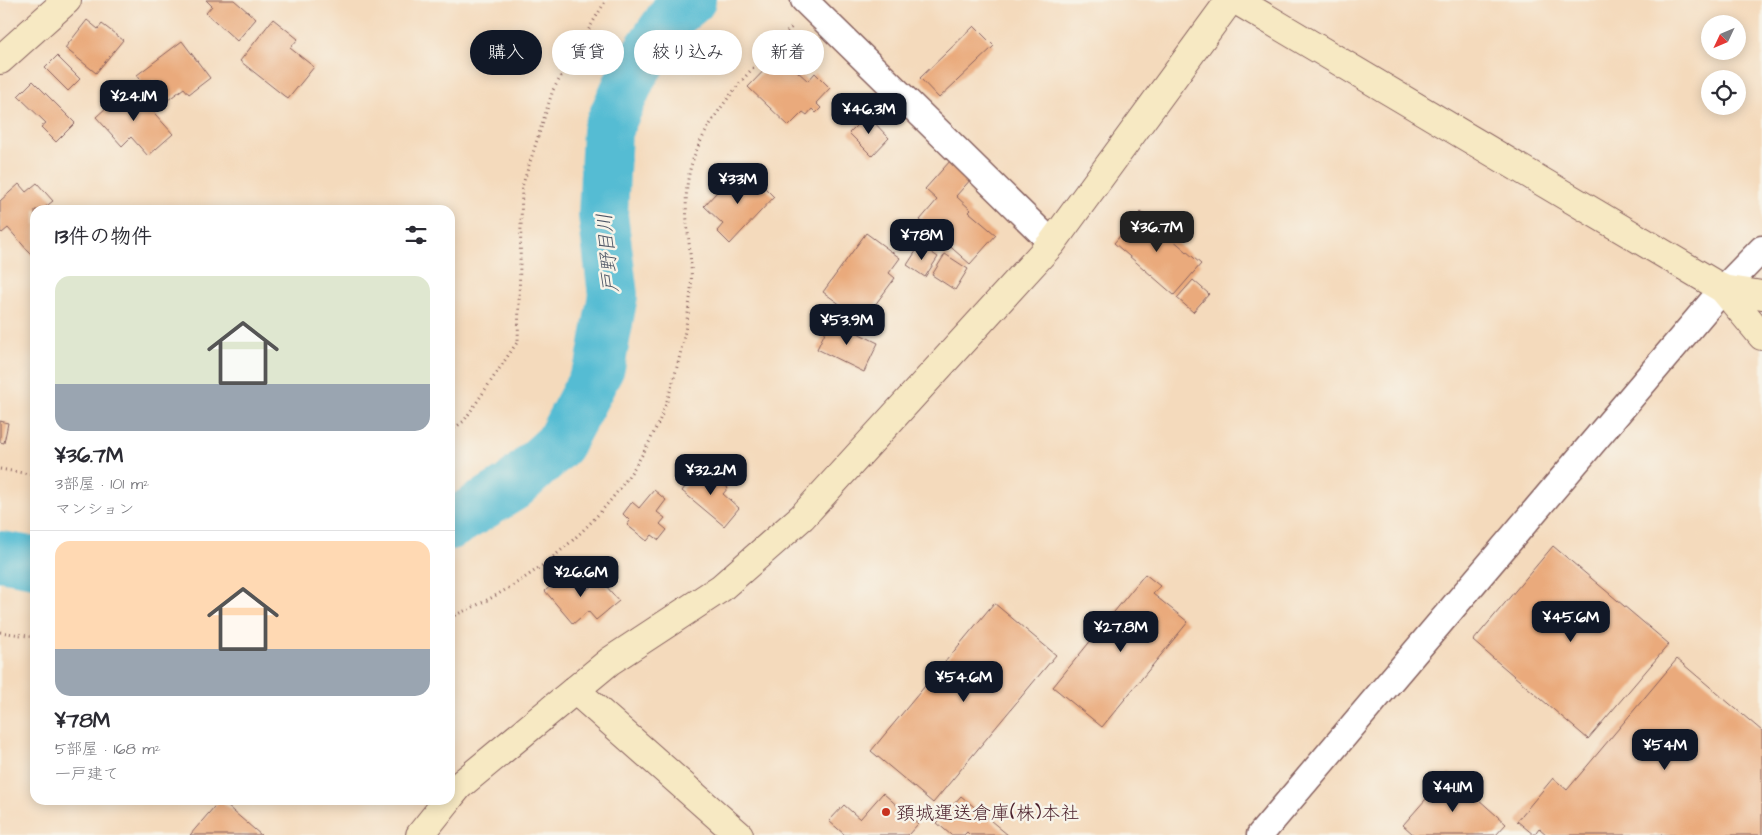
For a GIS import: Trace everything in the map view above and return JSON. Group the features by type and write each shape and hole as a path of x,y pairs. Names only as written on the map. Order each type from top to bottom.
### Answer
{"street":[{"path":"0,60 67,0"},
{"path":"455,791 610,661 721,588 802,517 1052,243 1230,0"},
{"path":"1236,0 1723,289 1762,336"},
{"path":"812,3 1052,243"},
{"path":"1260,835 1723,289 1762,249"},
{"path":"1723,289 1762,295"},
{"path":"575,690 739,835"},
{"path":"420,835 444,805"}],"path":[{"path":"455,427 464,421 518,341 522,187 553,90 606,0"},
{"path":"455,615 511,588 548,563 617,492 644,449 667,399 682,346 691,297 690,255 686,217 689,174 705,132 732,93 812,3"},
{"path":"0,469 30,474"},
{"path":"0,632 30,636"}],"building":[{"path":"206,0 234,0 256,19 237,41 206,13 212,6"},
{"path":"273,19 298,39 290,48 314,67 288,99 240,61"},
{"path":"87,20 98,29 102,24 123,40 96,73 65,48"},
{"path":"974,26 994,46 939,98 920,78"},
{"path":"182,41 210,78 189,94 184,88 168,100 153,80 145,86 137,75"},
{"path":"57,56 80,79 68,91 45,68"},
{"path":"760,75 801,75 808,81 813,75 817,75 830,88 816,103 821,108 816,113 812,109 807,115 803,112 789,126 748,87"},
{"path":"33,81 75,123 56,142 41,127 46,123 18,96"},
{"path":"130,86 173,134 148,156 131,137 122,146 96,117"},
{"path":"867,115 889,138 872,156 849,133"},
{"path":"951,160 972,178 956,196 971,210 969,212 996,235 970,264 920,220 937,200 925,189"},
{"path":"744,175 753,185 757,180 774,197 730,244 717,231 723,224 704,206 728,180"},
{"path":"37,183 53,201 48,205 30,205 30,253 8,228 2,233 0,231 0,201 19,184 26,192"},
{"path":"1141,212 1201,264 1174,295 1114,243"},
{"path":"866,233 900,258 889,273 895,278 863,321 823,292"},
{"path":"920,245 938,257 925,277 907,265"},
{"path":"945,254 968,269 955,290 932,275"},
{"path":"1193,280 1209,294 1193,312 1177,298"},
{"path":"831,320 878,343 864,372 817,349"},
{"path":"0,421 8,423 4,443 0,442"},
{"path":"701,466 728,488 723,494 739,508 724,526 682,491"},
{"path":"654,490 666,500 657,512 665,518 660,524 667,530 659,540 652,535 647,541 627,525 630,521 623,514 632,502 639,508"},
{"path":"1553,546 1669,644 1588,739 1473,641"},
{"path":"569,570 587,590 600,579 619,601 596,620 588,611 573,624 545,591"},
{"path":"1145,574 1160,586 1153,594 1188,622 1102,727 1053,687"},
{"path":"994,603 1056,655 933,803 871,751"},
{"path":"1677,659 1762,731 1762,835 1547,835 1539,828 1534,835 1517,821 1553,778 1567,790"},
{"path":"1449,773 1506,824 1496,835 1414,835 1403,825"},
{"name":"頚城運送倉庫(株)本社","path":"883,793 918,824 908,835 845,835 829,821 844,805 860,819"},
{"path":"961,796 1008,835 970,835 967,832 964,835 951,835 937,823"},
{"path":"216,805 226,805 261,835 190,835"}],"waterway":[{"name":"戸野目川","path":"455,522 512,487 559,444 600,367 613,295 603,215 607,131 633,73 674,14 691,0"},
{"name":"戸野目川","path":"0,556 30,561"}],"place":[{"name":"頚城運送倉庫(株)本社","path":"886,812"}]}
